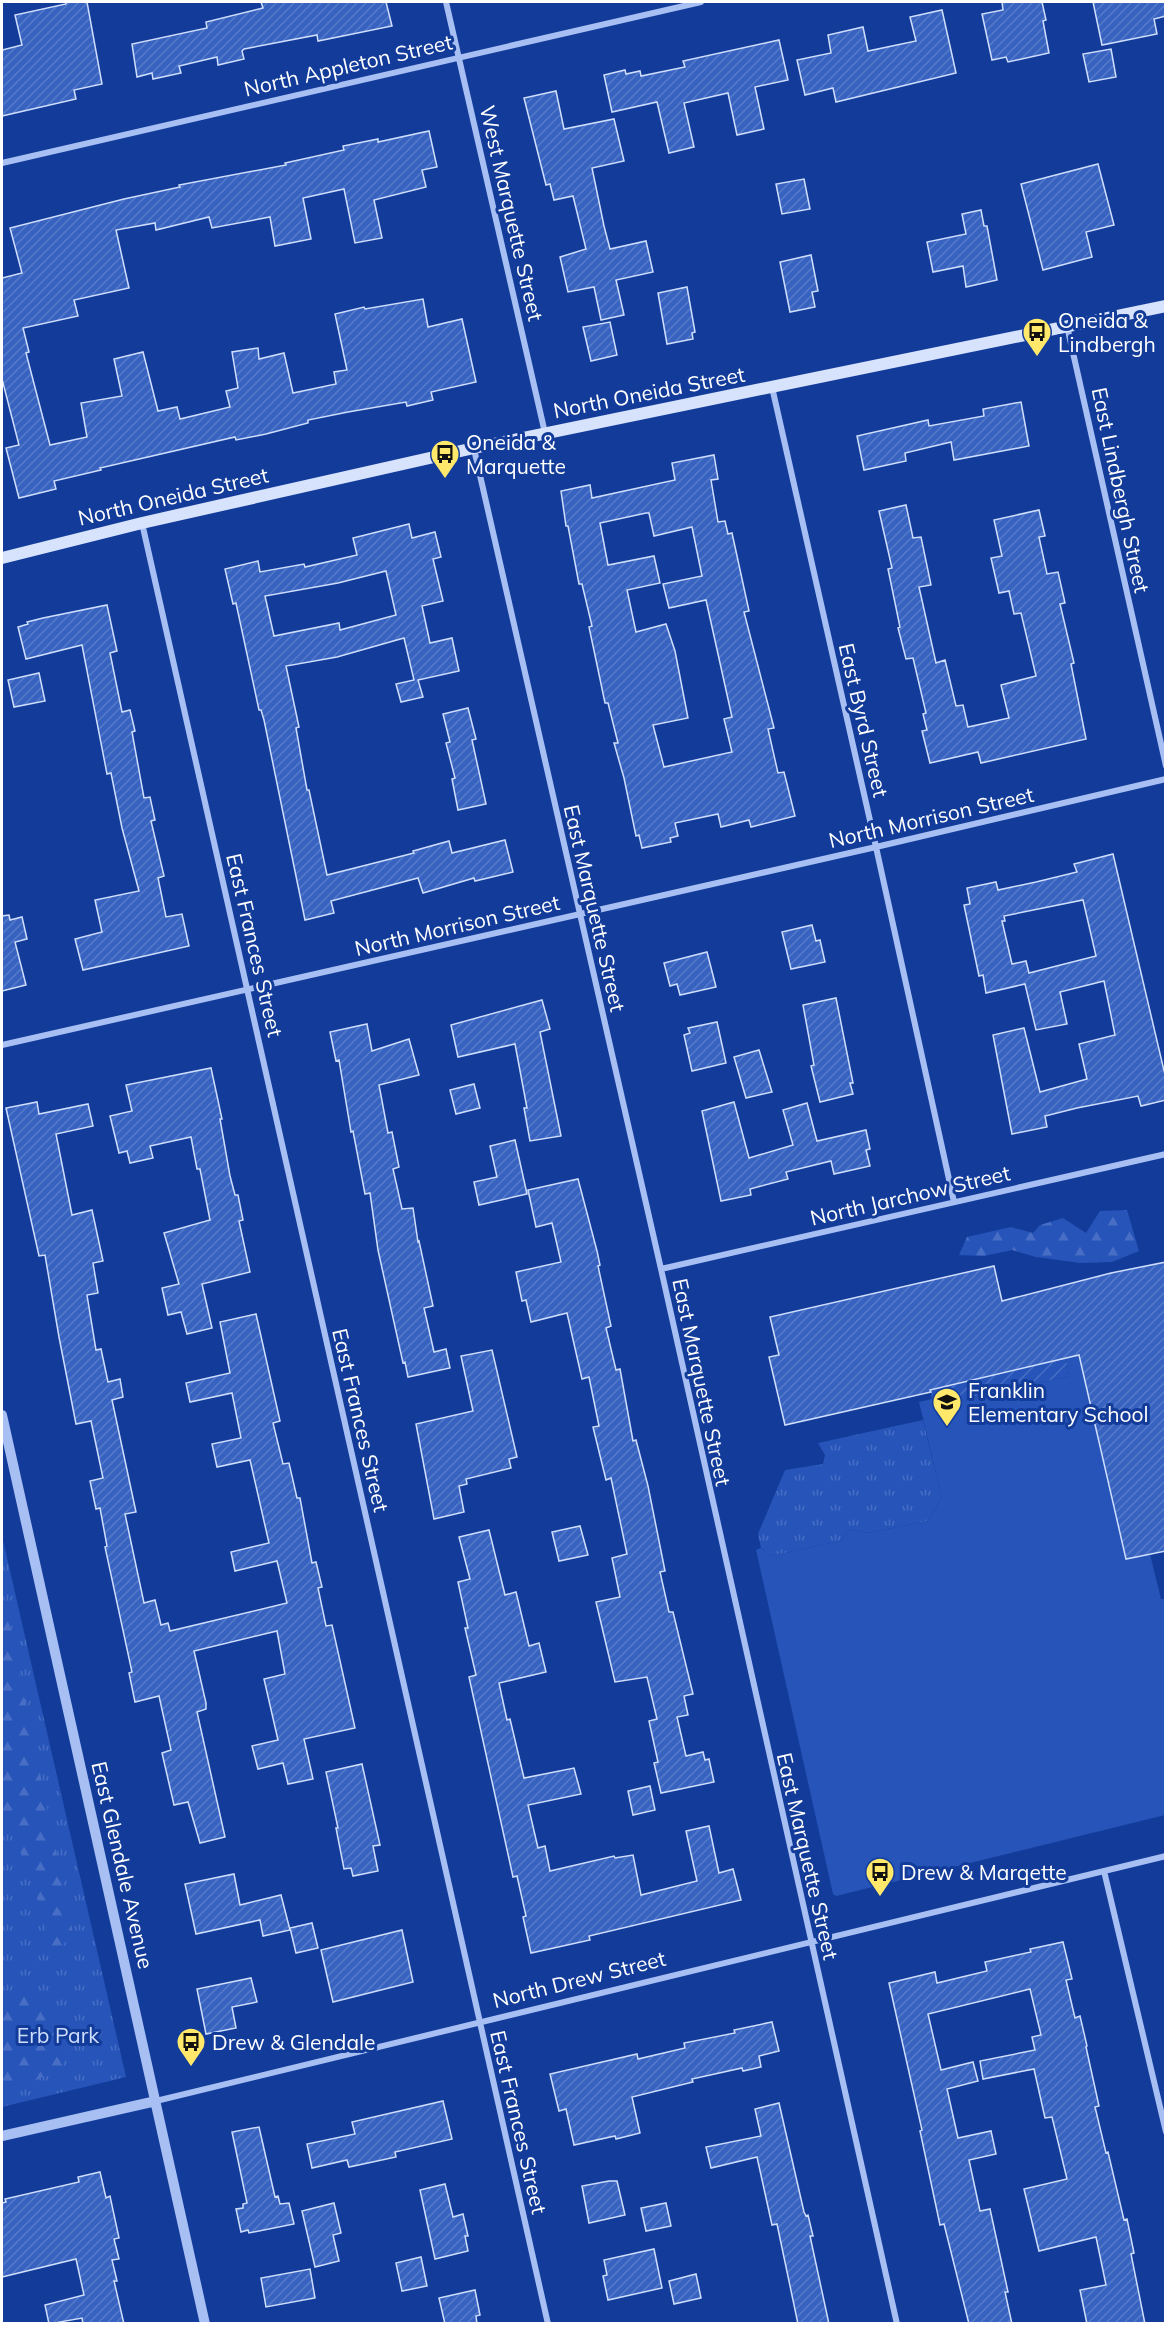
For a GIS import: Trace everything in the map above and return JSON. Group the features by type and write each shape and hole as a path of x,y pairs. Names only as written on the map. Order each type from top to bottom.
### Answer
{"main road":[{"name":"North Oneida Street","path":"2,558 142,523 474,448 1166,306"}],"street":[{"name":"West Marquette Street","path":"446,2 545,433"},
{"name":"North Appleton Street","path":"2,163 701,2"},
{"name":"East Lindbergh Street","path":"1067,326 1166,766"},
{"name":"East Byrd Street","path":"772,387 954,1202"},
{"name":"East Marquette Street","path":"474,448 661,1269 897,2324"},
{"name":"East Frances Street","path":"142,523 548,2324"},
{"name":"North Morrison Street","path":"2,1045 248,991 1166,779"},
{"name":"North Jarchow Street","path":"661,1269 1166,1154"},
{"name":"East Glendale Avenue","path":"2,1415 205,2324"},
{"name":"North Drew Street","path":"2,2136 156,2101 1166,1856"},
{"path":"1104,1871 1166,2132"}],"green space":[{"path":"1127,1210 1139,1251 1112,1262 1080,1263 1036,1257 1012,1250 984,1256 959,1255 967,1237 1011,1227 1033,1233 1040,1225 1063,1218 1086,1233 1100,1211"},
{"path":"1079,1355 1126,1559 1150,1554 1161,1599 1165,1599 1165,1815 836,1896 833,1894 756,1550 761,1548 771,1556 840,1541 850,1529 867,1533 928,1521 942,1498 919,1402 932,1399 930,1390 939,1388 943,1405 1069,1376 1066,1358"},
{"path":"1066,1358 1069,1376 943,1405 939,1388"},
{"path":"923,1420 942,1498 928,1521 867,1533 850,1529 840,1541 771,1556 761,1548 758,1534 785,1470 823,1464 825,1455 818,1443"},
{"name":"Erb Park","path":"2,1536 126,2077 2,2107"},
{"path":"2,1599 5,1603 74,1938 51,1950 32,1880 10,1822 2,1820"},
{"path":"2,1992 37,1995 76,2035 60,2068 29,2084 2,2081"}],"building":[{"path":"66,2 87,2 102,84 74,90 76,99 2,116 2,50 22,45 15,15 66,4"},
{"path":"261,2 386,2 392,26 318,41 317,35 244,49 242,51 244,59 218,65 217,57 179,66 181,73 153,79 152,73 137,77 132,44 207,28 206,22 263,8"},
{"path":"1002,2 1042,2 1049,53 1008,62 1006,57 992,60 982,14 1003,10"},
{"path":"1093,2 1166,2 1166,16 1154,19 1157,34 1102,45"},
{"path":"942,10 956,73 836,102 833,88 805,95 797,60 831,53 828,35 863,27 868,51 916,41 910,17"},
{"path":"779,40 788,80 755,87 764,129 737,135 728,93 684,103 694,147 669,153 657,102 612,112 604,75 625,70 626,74 640,71 641,76 685,67 683,61"},
{"path":"1111,49 1116,77 1089,82 1083,54"},
{"path":"556,91 564,129 614,119 624,161 592,168 604,226 610,249 646,241 653,272 616,280 624,315 601,320 594,287 568,292 560,257 586,249 573,196 554,200 550,184 546,185 524,98"},
{"path":"429,131 437,167 422,170 426,187 374,200 382,238 355,243 344,189 303,198 311,239 275,246 270,217 212,228 209,217 156,230 155,223 116,230 129,288 74,300 78,316 23,328 29,352 26,353 50,445 87,437 81,403 122,396 114,359 143,352 158,411 177,407 180,419 230,407 226,391 238,388 232,352 258,348 259,359 284,353 293,393 336,384 334,372 347,370 335,314 364,307 365,309 423,299 428,327 462,319 476,382 431,392 433,400 407,406 406,402 308,420 308,423 266,434 236,440 235,437 100,468 101,470 54,481 56,489 19,498 6,448 19,445 2,379 2,278 22,273 10,228 180,187 179,185 286,165 285,163 344,150 343,146 378,139 378,142"},
{"path":"1098,164 1114,225 1086,232 1092,257 1043,270 1021,184"},
{"path":"804,179 810,209 782,214 776,184"},
{"path":"981,210 984,226 987,226 997,280 966,287 963,266 933,272 927,242 966,234 962,214"},
{"path":"811,255 818,291 812,292 815,307 790,312 780,262"},
{"path":"687,287 695,332 692,333 693,339 667,344 658,293"},
{"path":"610,322 617,355 591,361 583,327"},
{"path":"1021,402 1029,446 954,460 951,442 905,453 906,461 864,470 857,436 928,420 929,426 984,416 983,409"},
{"path":"714,455 718,479 711,480 718,522 725,521 728,534 732,533 749,611 744,612 774,728 768,729 778,773 784,772 795,816 751,827 749,820 721,827 718,814 675,823 678,836 670,838 671,842 642,848 639,835 636,836 614,743 618,743 608,703 605,703 589,627 592,626 582,584 579,584 561,491 590,485 592,498 675,480 672,463","holes":["649,513 654,536 692,527 702,576 663,584 669,608 706,600 732,717 724,719 732,752 664,767 653,725 688,718 675,651 666,624 636,632 627,590 660,583 654,556 608,565 600,523"]},
{"path":"906,505 913,538 921,537 931,585 919,587 936,663 945,660 956,706 963,705 968,727 1009,718 1001,685 1036,676 1021,613 1014,614 1009,591 999,593 991,558 1002,556 994,520 1039,510 1045,536 1039,537 1047,574 1058,572 1065,603 1060,604 1074,663 1071,664 1086,739 981,763 978,752 930,763 922,731 927,730 923,714 926,713 913,658 906,659 898,628 900,627 888,569 892,568 879,511"},
{"path":"409,524 412,538 435,532 441,557 433,559 443,601 422,606 430,643 452,638 459,671 418,680 423,697 401,702 396,684 414,680 404,638 337,657 286,666 299,727 296,728 307,790 309,790 327,875 414,853 413,851 449,841 452,853 505,840 513,872 475,881 474,878 423,893 418,878 331,901 334,913 305,920 264,720 259,710 236,603 233,604 225,569 258,561 260,572 304,564 305,567 357,555 353,538","holes":["386,571 396,615 340,630 339,623 274,636 265,596 338,583"]},
{"path":"107,605 117,651 110,653 122,712 130,710 144,798 150,797 155,820 151,821 164,876 158,878 166,917 182,914 189,946 83,970 75,939 102,932 95,900 139,891 122,828 111,773 107,774 82,645 26,659 18,627 43,618"},
{"path":"39,673 45,701 14,707 8,680"},
{"path":"468,708 476,739 472,740 486,804 458,810 452,779 455,778 446,743 450,742 443,714"},
{"path":"1113,854 1166,1079 1166,1100 1141,1106 1138,1096 1077,1108 1045,1116 1047,1127 1012,1134 993,1035 1024,1028 1040,1092 1087,1079 1079,1044 1115,1035 1104,981 1060,992 1067,1024 1036,1030 1025,984 986,993 983,975 979,976 964,905 970,904 967,888 996,882 998,890 1036,882 1077,872 1074,864","holes":["1083,900 1096,956 1029,973 1026,961 1012,964 1002,921 1005,921 1004,916"]},
{"path":"9,915 10,920 22,917 27,939 15,942 26,985 2,991 2,916"},
{"path":"812,925 816,941 820,940 825,962 791,969 782,932"},
{"path":"707,952 716,987 680,995 677,984 670,986 664,963"},
{"path":"836,998 853,1083 850,1083 853,1094 820,1102 811,1066 814,1065 803,1005"},
{"path":"542,1000 550,1029 540,1032 561,1136 530,1141 524,1108 527,1108 515,1044 458,1057 451,1025"},
{"path":"717,1022 726,1063 692,1071 684,1035 690,1033 688,1028"},
{"path":"367,1024 372,1051 409,1039 419,1075 379,1085 388,1133 392,1132 399,1167 393,1169 402,1209 413,1208 418,1242 433,1306 424,1308 434,1352 446,1349 450,1368 408,1377 378,1250 370,1193 365,1194 353,1131 351,1132 339,1060 336,1061 330,1032"},
{"path":"759,1050 772,1092 746,1098 734,1057"},
{"path":"211,1068 222,1119 220,1119 230,1176 235,1195 238,1195 243,1220 239,1221 250,1272 202,1284 212,1328 187,1334 181,1312 168,1315 162,1288 179,1284 164,1233 210,1220 191,1137 150,1146 153,1158 130,1163 127,1151 119,1153 110,1116 132,1111 126,1085"},
{"path":"474,1084 480,1108 456,1114 450,1090"},
{"path":"37,1102 39,1114 88,1104 93,1126 56,1134 72,1215 92,1210 103,1261 93,1263 98,1293 87,1295 96,1350 101,1349 108,1382 120,1379 123,1397 112,1400 136,1512 125,1514 144,1603 155,1600 161,1625 168,1623 170,1631 287,1603 277,1561 235,1571 231,1552 269,1543 250,1460 217,1467 212,1444 241,1438 232,1393 190,1402 186,1383 230,1373 220,1322 256,1314 280,1421 273,1423 283,1464 289,1463 297,1498 300,1498 312,1563 316,1562 322,1587 318,1588 326,1626 332,1625 355,1728 304,1739 313,1779 288,1784 283,1763 258,1769 252,1746 278,1740 264,1679 285,1674 277,1631 194,1651 206,1703 206,1709 197,1712 225,1837 200,1843 188,1802 174,1805 162,1753 171,1750 159,1696 135,1702 129,1673 132,1672 105,1547 107,1546 100,1508 96,1509 90,1481 103,1478 91,1421 76,1424 45,1255 39,1256 6,1108"},
{"path":"734,1102 749,1158 793,1145 783,1110 807,1103 817,1141 866,1130 870,1149 866,1150 870,1166 834,1174 831,1161 786,1172 788,1179 750,1189 751,1195 721,1201 702,1111"},
{"path":"515,1140 527,1194 479,1205 474,1182 497,1177 490,1146"},
{"path":"578,1179 600,1265 598,1266 611,1326 606,1328 616,1370 620,1369 633,1441 636,1440 648,1486 665,1571 660,1572 669,1612 673,1612 693,1694 684,1696 688,1715 677,1717 686,1756 703,1752 705,1760 709,1759 714,1782 661,1793 654,1763 658,1762 649,1721 657,1719 647,1677 615,1682 596,1602 620,1597 612,1558 627,1554 611,1478 606,1480 593,1427 599,1426 589,1377 582,1379 567,1313 531,1322 526,1300 522,1301 516,1272 561,1262 552,1223 536,1227 528,1190"},
{"path":"1166,1262 1166,1551 1126,1559 1079,1355 785,1425 769,1357 779,1355 770,1317 994,1266 1002,1301 1111,1273"},
{"path":"492,1350 517,1457 509,1459 511,1468 466,1479 467,1484 459,1486 464,1512 434,1519 416,1424 473,1411 461,1356"},
{"path":"580,1526 588,1555 559,1561 552,1532"},
{"path":"489,1530 505,1595 516,1592 529,1646 539,1643 546,1672 499,1683 524,1778 574,1768 581,1794 528,1805 538,1848 545,1846 550,1871 614,1856 615,1858 633,1855 641,1895 697,1881 686,1831 709,1826 719,1873 733,1869 741,1900 589,1936 590,1940 531,1953 523,1917 526,1916 517,1876 513,1877 469,1677 476,1675 465,1628 468,1628 458,1582 470,1579 459,1537"},
{"path":"362,1764 380,1845 373,1846 378,1871 353,1876 351,1868 344,1869 326,1772"},
{"path":"650,1786 655,1810 633,1815 628,1791"},
{"path":"234,1874 240,1905 281,1895 290,1930 263,1936 260,1920 196,1934 185,1884"},
{"path":"312,1923 318,1948 296,1953 290,1928"},
{"path":"402,1930 413,1982 333,2002 321,1950"},
{"path":"1063,1942 1072,1979 1066,1980 1075,2018 1080,2016 1099,2106 1095,2107 1124,2220 1127,2219 1134,2253 1131,2254 1145,2324 1087,2324 1080,2290 1106,2285 1096,2237 1039,2251 1024,2189 1067,2179 1052,2117 1045,2118 1034,2069 983,2079 980,2061 1035,2050 1032,2037 1041,2035 1030,1989 928,2014 941,2070 973,2062 978,2081 947,2089 958,2138 991,2131 996,2154 969,2160 980,2211 990,2209 1008,2292 1005,2292 1012,2324 969,2324 944,2224 940,2225 920,2131 922,2130 889,1983 935,1972 937,1983 987,1971 985,1962"},
{"path":"251,1978 257,2002 232,2007 236,2028 206,2034 197,1989"},
{"path":"772,2022 779,2051 759,2056 761,2067 743,2071 742,2068 692,2079 693,2082 632,2097 640,2133 574,2145 566,2109 559,2111 550,2074 637,2054 638,2059 685,2048 684,2043 735,2033 734,2030"},
{"path":"443,2101 452,2139 395,2152 396,2157 349,2167 347,2160 312,2168 307,2144 355,2134 352,2122"},
{"path":"779,2103 804,2212 806,2216 808,2215 813,2236 810,2236 829,2324 798,2324 777,2224 772,2225 757,2157 711,2168 706,2147 761,2136 755,2109"},
{"path":"259,2127 275,2197 278,2196 280,2204 289,2203 294,2224 249,2233 248,2230 241,2232 236,2209 243,2208 243,2204 247,2203 232,2132"},
{"path":"100,2172 106,2198 110,2196 119,2238 114,2239 119,2259 112,2260 117,2281 114,2281 124,2324 83,2324 82,2318 49,2324 45,2305 84,2295 76,2259 2,2277 2,2203 6,2202 5,2199 79,2182 78,2177"},
{"path":"617,2181 625,2215 589,2223 582,2186"},
{"path":"445,2184 453,2217 463,2214 468,2236 465,2236 468,2251 435,2259 420,2190"},
{"path":"334,2203 341,2233 333,2235 339,2261 315,2267 302,2211"},
{"path":"666,2203 671,2226 646,2231 641,2208"},
{"path":"654,2249 662,2288 608,2300 603,2276 607,2275 604,2260"},
{"path":"421,2257 427,2286 402,2291 396,2263"},
{"path":"310,2269 315,2298 266,2307 261,2278"},
{"path":"696,2274 701,2298 674,2304 669,2281"},
{"path":"475,2290 480,2315 476,2316 477,2324 445,2324 439,2298"}],"place":[{"name":"Oneida & Lindbergh","path":"1037,358"},
{"name":"Oneida & Marquette","path":"445,480"},
{"name":"Franklin Elementary School","path":"947,1428"},
{"name":"Drew & Marqette","path":"880,1898"},
{"name":"Drew & Glendale","path":"191,2068"}]}
